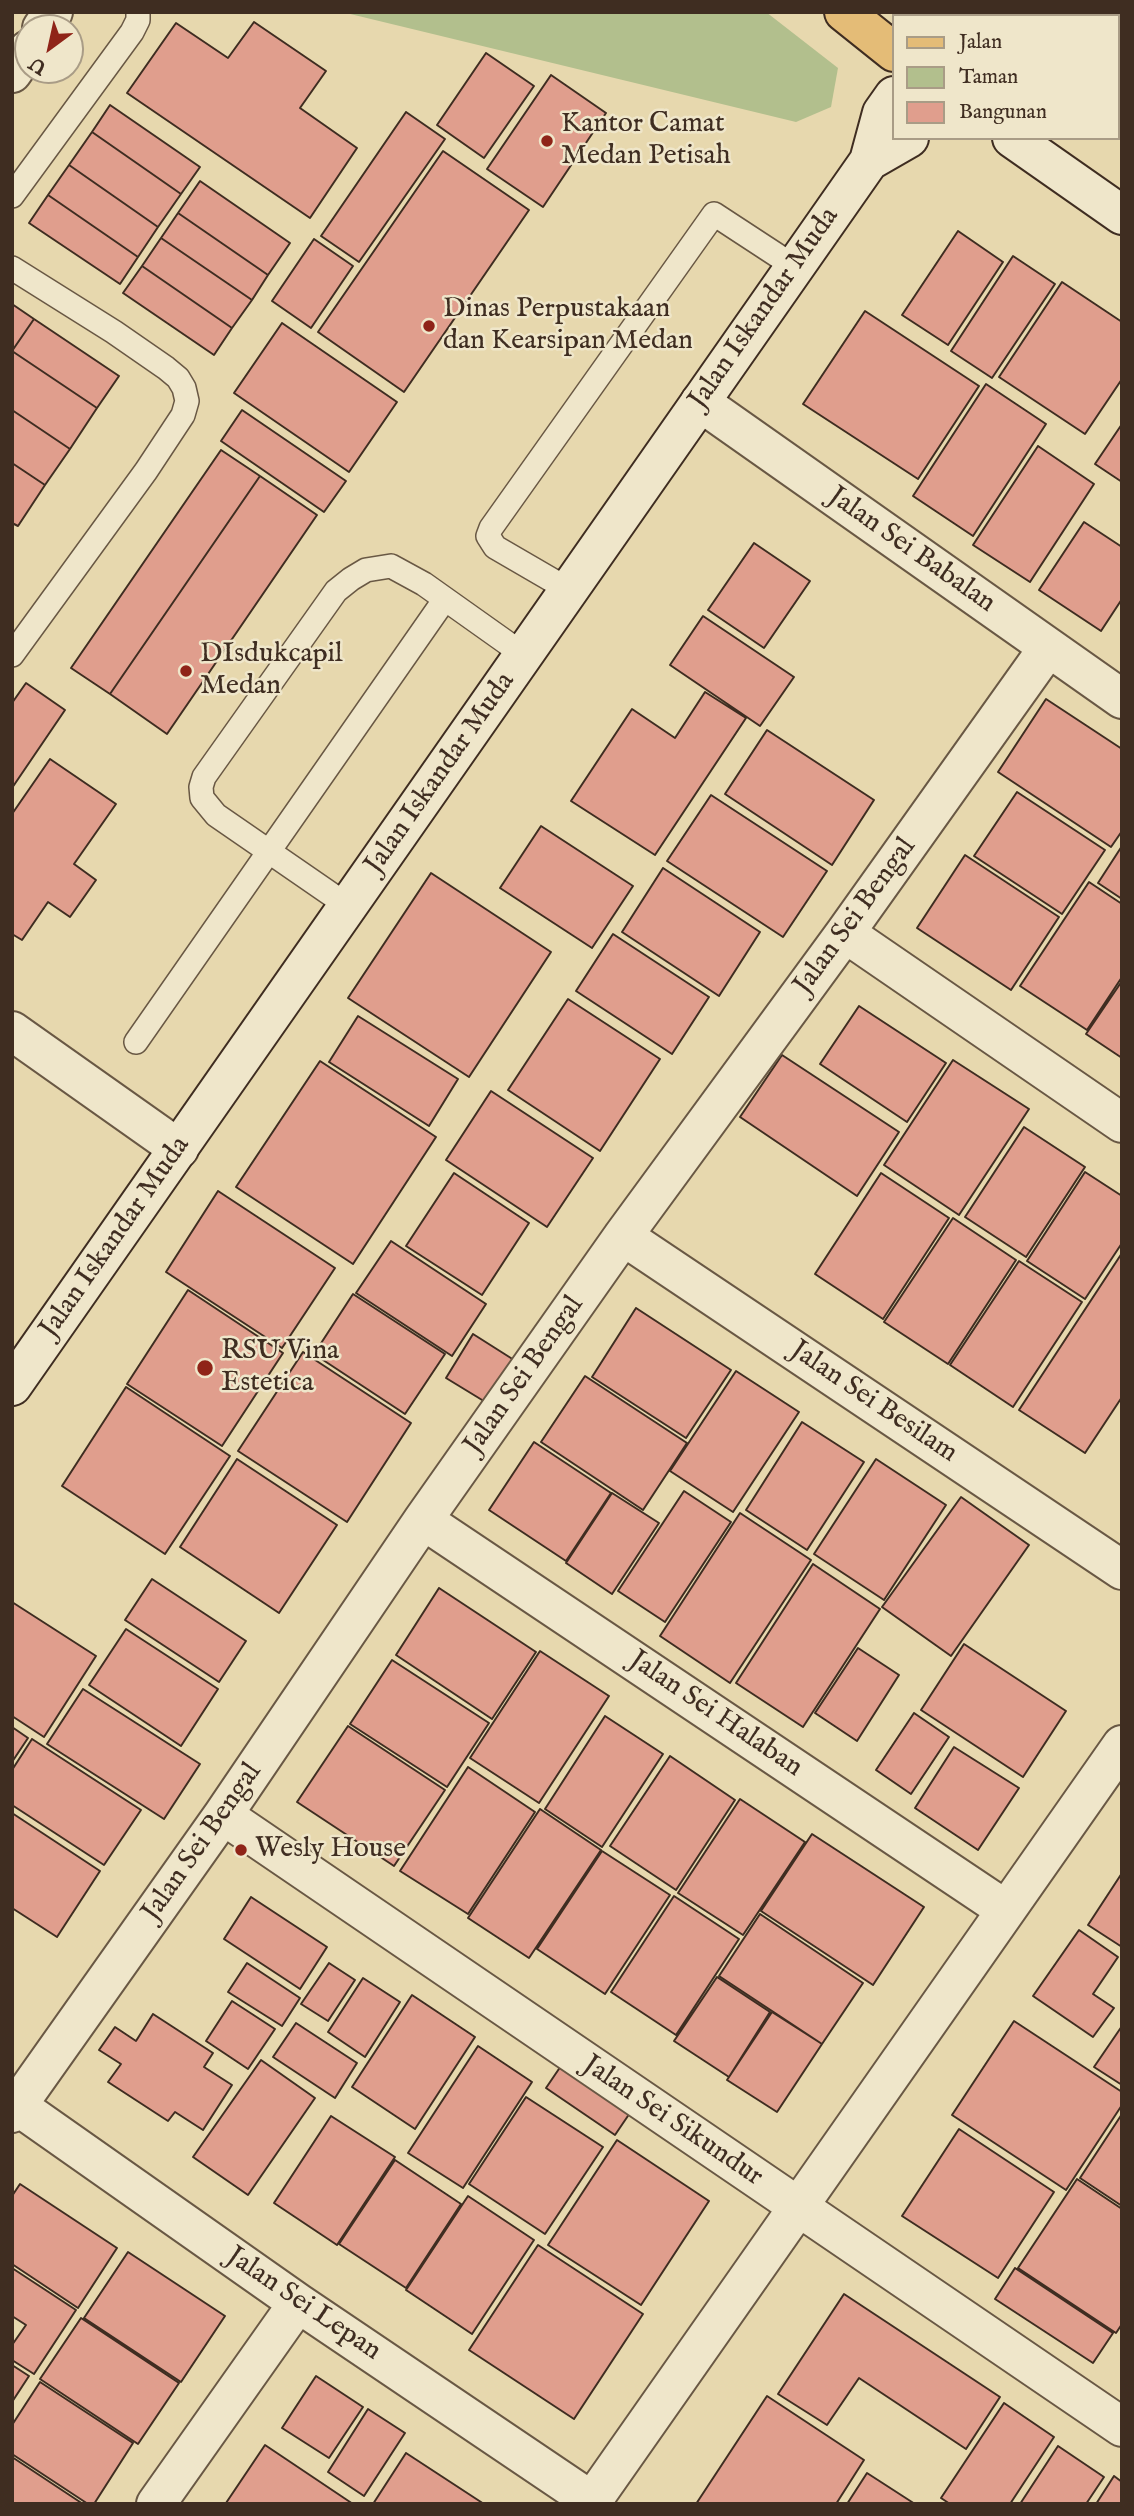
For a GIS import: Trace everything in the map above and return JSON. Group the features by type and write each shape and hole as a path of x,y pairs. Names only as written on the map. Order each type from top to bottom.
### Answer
{"main road":[{"path":"844,12 892,50"}],"street":[{"name":"Jalan Iskandar Muda","path":"12,1386 869,161 882,113 892,99"},
{"name":"Jalan Iskandar Muda","path":"869,161 906,140"},
{"path":"1015,140 1122,215"},
{"name":"Jalan Sei Babalan","path":"700,402 1122,699"},
{"name":"Jalan Sei Bengal","path":"14,2107 223,1815 423,1520 623,1236 845,933 1048,648"},
{"path":"845,933 1122,1123"},
{"path":"12,1031 178,1149"},
{"name":"Jalan Sei Besilam","path":"623,1236 1122,1570"},
{"name":"Jalan Sei Halaban","path":"423,1520 1006,1910"},
{"path":"593,2503 797,2207 1122,1745"},
{"name":"Jalan Sei Sikundur","path":"223,1815 797,2207 1120,2423"},
{"name":"Jalan Sei Lepan","path":"14,2107 593,2503"},
{"path":"156,2504 298,2303"}],"lane":[{"path":"12,196 132,32 138,20 138,12"},
{"path":"569,590 495,547 488,536 491,528 714,214 795,267"},
{"path":"12,268 166,368 178,378 187,401 183,415 146,471 12,655"},
{"path":"348,906 216,815 202,798 204,777 336,592 366,570 391,566 424,584 524,655"},
{"path":"136,1042 445,599"}],"green space":[{"path":"342,12 766,12 838,68 831,107 796,122"}],"building":[{"path":"1122,12 1122,86 1120,14 1068,14"},
{"path":"254,22 326,71 300,108 357,148 310,218 127,93 176,23 228,58"},
{"path":"486,53 534,86 484,158 437,125"},
{"name":"Kantor Camat Medan Petisah","path":"551,75 606,113 543,207 487,169"},
{"path":"110,105 200,167 181,194 92,132"},
{"path":"406,112 445,139 359,262 321,236"},
{"path":"92,132 181,194 158,227 69,165"},
{"path":"443,151 529,210 404,392 318,332"},
{"path":"69,165 158,227 138,257 48,195"},
{"path":"200,181 290,243 268,275 178,213"},
{"path":"48,195 138,257 120,284 29,223"},
{"path":"178,213 268,275 252,300 161,238"},
{"path":"958,231 1003,262 948,345 902,315"},
{"path":"161,238 252,300 232,328 142,266"},
{"path":"314,239 353,266 311,328 272,301"},
{"path":"1013,256 1055,284 992,378 951,351"},
{"path":"142,266 232,328 214,355 123,293"},
{"path":"1062,282 1122,322 1122,379 1085,434 999,377"},
{"path":"12,304 34,319 12,351"},
{"path":"865,311 979,386 918,479 803,404"},
{"path":"34,319 119,376 97,408 12,351"},
{"path":"282,323 397,402 349,472 234,393"},
{"path":"12,351 97,408 70,449 12,410"},
{"path":"986,384 1046,424 973,536 913,496"},
{"path":"12,410 70,449 45,485 12,463"},
{"path":"242,410 346,481 324,512 221,441"},
{"path":"1122,424 1122,482 1095,464"},
{"path":"1038,446 1094,484 1030,582 973,545"},
{"path":"221,450 260,476 110,694 71,668"},
{"path":"12,463 45,485 18,526 12,523"},
{"path":"260,476 317,515 167,734 110,694"},
{"path":"1084,522 1122,547 1122,599 1101,631 1039,590"},
{"path":"754,543 810,581 764,648 708,610"},
{"path":"703,616 794,677 760,726 670,665"},
{"path":"26,683 65,710 12,788 12,703"},
{"path":"705,692 746,718 655,855 571,801 632,709 675,738"},
{"path":"1046,699 1122,749 1122,831 1111,847 998,772"},
{"path":"767,730 874,800 832,865 725,794"},
{"path":"50,759 116,804 74,864 96,880 70,917 48,902 22,940 12,934 12,814"},
{"path":"1017,792 1105,850 1062,914 974,856"},
{"path":"711,795 827,871 783,937 667,861"},
{"path":"541,826 633,886 592,948 500,888"},
{"path":"1122,846 1122,899 1098,883"},
{"path":"965,855 1059,917 1011,990 917,928"},
{"path":"663,868 760,932 719,996 622,932"},
{"path":"431,873 551,952 469,1077 348,998"},
{"path":"1089,882 1122,904 1122,977 1087,1030 1020,986"},
{"path":"613,934 709,997 672,1054 576,991"},
{"path":"1122,981 1122,1058 1086,1034"},
{"path":"568,999 660,1059 600,1151 508,1090"},
{"path":"859,1006 946,1063 907,1122 820,1064"},
{"path":"358,1016 458,1079 429,1126 329,1062"},
{"path":"782,1055 899,1132 857,1196 740,1117"},
{"path":"953,1060 1029,1109 959,1215 884,1165"},
{"path":"320,1061 436,1137 353,1264 236,1187"},
{"path":"491,1091 593,1158 547,1227 446,1160"},
{"path":"1024,1127 1085,1167 1026,1257 965,1217"},
{"path":"1085,1172 1122,1196 1122,1243 1085,1299 1027,1261"},
{"path":"454,1173 529,1223 482,1295 406,1246"},
{"path":"881,1173 949,1218 883,1319 815,1274"},
{"path":"218,1191 335,1268 282,1348 166,1272"},
{"path":"953,1218 1016,1260 948,1364 884,1322"},
{"path":"391,1241 486,1304 452,1356 356,1293"},
{"path":"1122,1253 1122,1397 1085,1453 1019,1410"},
{"path":"1019,1261 1082,1302 1013,1407 950,1365"},
{"name":"RSU Vina Estetica","path":"188,1290 283,1353 222,1446 127,1384"},
{"path":"353,1294 445,1354 405,1414 314,1354"},
{"path":"636,1308 731,1370 686,1438 592,1377"},
{"path":"473,1334 514,1360 487,1403 446,1378"},
{"path":"303,1352 411,1423 347,1522 238,1451"},
{"path":"736,1371 799,1412 733,1512 670,1471"},
{"path":"585,1376 687,1443 643,1510 541,1442"},
{"path":"126,1387 230,1456 165,1554 62,1486"},
{"path":"802,1422 864,1462 807,1550 746,1510"},
{"path":"534,1442 611,1493 566,1561 489,1510"},
{"path":"237,1459 337,1525 279,1613 180,1547"},
{"path":"876,1459 946,1505 884,1600 814,1554"},
{"path":"684,1491 731,1522 665,1622 618,1591"},
{"path":"612,1493 659,1523 612,1594 566,1563"},
{"path":"961,1497 1029,1545 951,1656 882,1607"},
{"path":"740,1513 811,1560 730,1683 660,1636"},
{"path":"813,1564 880,1609 803,1727 736,1683"},
{"path":"152,1579 246,1641 219,1682 125,1620"},
{"path":"439,1588 536,1652 492,1719 396,1655"},
{"path":"12,1602 96,1656 44,1737 12,1716"},
{"path":"126,1629 218,1689 181,1746 89,1685"},
{"path":"964,1644 1066,1711 1023,1777 921,1710"},
{"path":"858,1648 899,1675 857,1741 815,1713"},
{"path":"540,1651 609,1696 539,1803 470,1758"},
{"path":"392,1660 489,1723 447,1787 350,1724"},
{"path":"83,1689 200,1764 164,1819 47,1744"},
{"path":"914,1713 949,1737 911,1794 876,1770"},
{"path":"605,1716 663,1754 602,1847 545,1809"},
{"path":"348,1726 445,1790 394,1866 297,1802"},
{"path":"12,1727 28,1738 12,1762"},
{"path":"32,1739 141,1810 104,1865 12,1805 12,1770"},
{"path":"954,1747 1019,1788 978,1850 915,1808"},
{"path":"670,1756 735,1800 676,1890 610,1846"},
{"path":"468,1767 535,1812 468,1914 400,1871"},
{"path":"740,1799 805,1842 743,1935 678,1893"},
{"path":"540,1809 601,1850 529,1958 468,1918"},
{"path":"12,1813 100,1871 57,1937 12,1908"},
{"path":"812,1834 924,1907 873,1985 761,1911"},
{"path":"602,1851 670,1895 605,1994 537,1949"},
{"path":"1122,1873 1122,1947 1088,1925"},
{"path":"674,1896 739,1939 676,2035 611,1992"},
{"path":"251,1897 327,1947 300,1989 224,1939"},
{"path":"760,1914 863,1983 822,2044 719,1976"},
{"path":"1079,1930 1118,1957 1093,1994 1114,2008 1093,2037 1033,1996"},
{"path":"247,1963 300,1998 282,2026 228,1992"},
{"path":"329,1963 355,1980 328,2021 301,2004"},
{"path":"717,1977 770,2012 729,2077 674,2041"},
{"path":"363,1978 400,2002 365,2057 328,2032"},
{"path":"412,1995 475,2037 415,2129 352,2087"},
{"path":"232,2001 275,2029 248,2069 206,2041"},
{"path":"772,2012 822,2044 777,2112 727,2080"},
{"path":"153,2014 213,2053 204,2067 232,2085 203,2130 175,2112 168,2121 108,2082 121,2064 99,2050 115,2027 136,2041"},
{"path":"1014,2021 1122,2092 1122,2105 1066,2190 952,2115"},
{"path":"296,2023 357,2063 335,2098 273,2057"},
{"path":"1122,2026 1122,2085 1094,2067"},
{"path":"478,2046 532,2082 463,2188 408,2153"},
{"path":"567,2057 636,2104 615,2135 546,2088"},
{"path":"261,2060 315,2098 248,2195 193,2157"},
{"path":"526,2097 603,2147 545,2234 469,2184"},
{"path":"1122,2114 1122,2206 1080,2178"},
{"path":"331,2116 395,2157 337,2245 274,2203"},
{"path":"959,2129 1054,2192 998,2278 902,2216"},
{"path":"617,2140 709,2201 641,2305 548,2245"},
{"path":"395,2160 461,2204 406,2288 339,2244"},
{"path":"1077,2179 1122,2209 1122,2324 1116,2333 1018,2268"},
{"path":"20,2184 117,2248 78,2308 12,2264 12,2196"},
{"path":"468,2196 534,2240 472,2334 406,2290"},
{"path":"538,2245 643,2314 574,2419 469,2350"},
{"path":"128,2252 225,2316 181,2382 84,2318"},
{"path":"12,2268 76,2310 34,2374 12,2360 12,2345 26,2325 12,2316"},
{"path":"1015,2268 1113,2333 1093,2363 995,2299"},
{"path":"844,2294 1000,2397 966,2449 859,2378 827,2425 778,2394"},
{"path":"81,2318 179,2383 138,2444 40,2379"},
{"path":"12,2365 29,2376 12,2402"},
{"path":"316,2376 363,2407 329,2458 282,2428"},
{"path":"40,2382 133,2443 94,2504 88,2504 12,2454 12,2425"},
{"path":"767,2396 864,2460 836,2504 696,2504"},
{"path":"1004,2403 1054,2437 1010,2504 950,2504 941,2498"},
{"path":"368,2409 405,2433 364,2496 328,2472"},
{"path":"265,2445 353,2504 226,2503"},
{"path":"1058,2446 1104,2477 1086,2504 1020,2504"},
{"path":"406,2453 484,2504 373,2504"},
{"path":"12,2457 83,2504 12,2504"},
{"path":"867,2473 915,2504 847,2504"},
{"path":"1114,2476 1122,2482 1122,2504 1096,2504"}],"place":[{"name":"Kantor Camat Medan Petisah","path":"547,141"},
{"name":"Dinas Perpustakaan dan Kearsipan Medan","path":"429,326"},
{"name":"DIsdukcapil Medan","path":"186,671"},
{"name":"RSU Vina Estetica","path":"205,1368"},
{"name":"Wesly House","path":"241,1850"}]}
